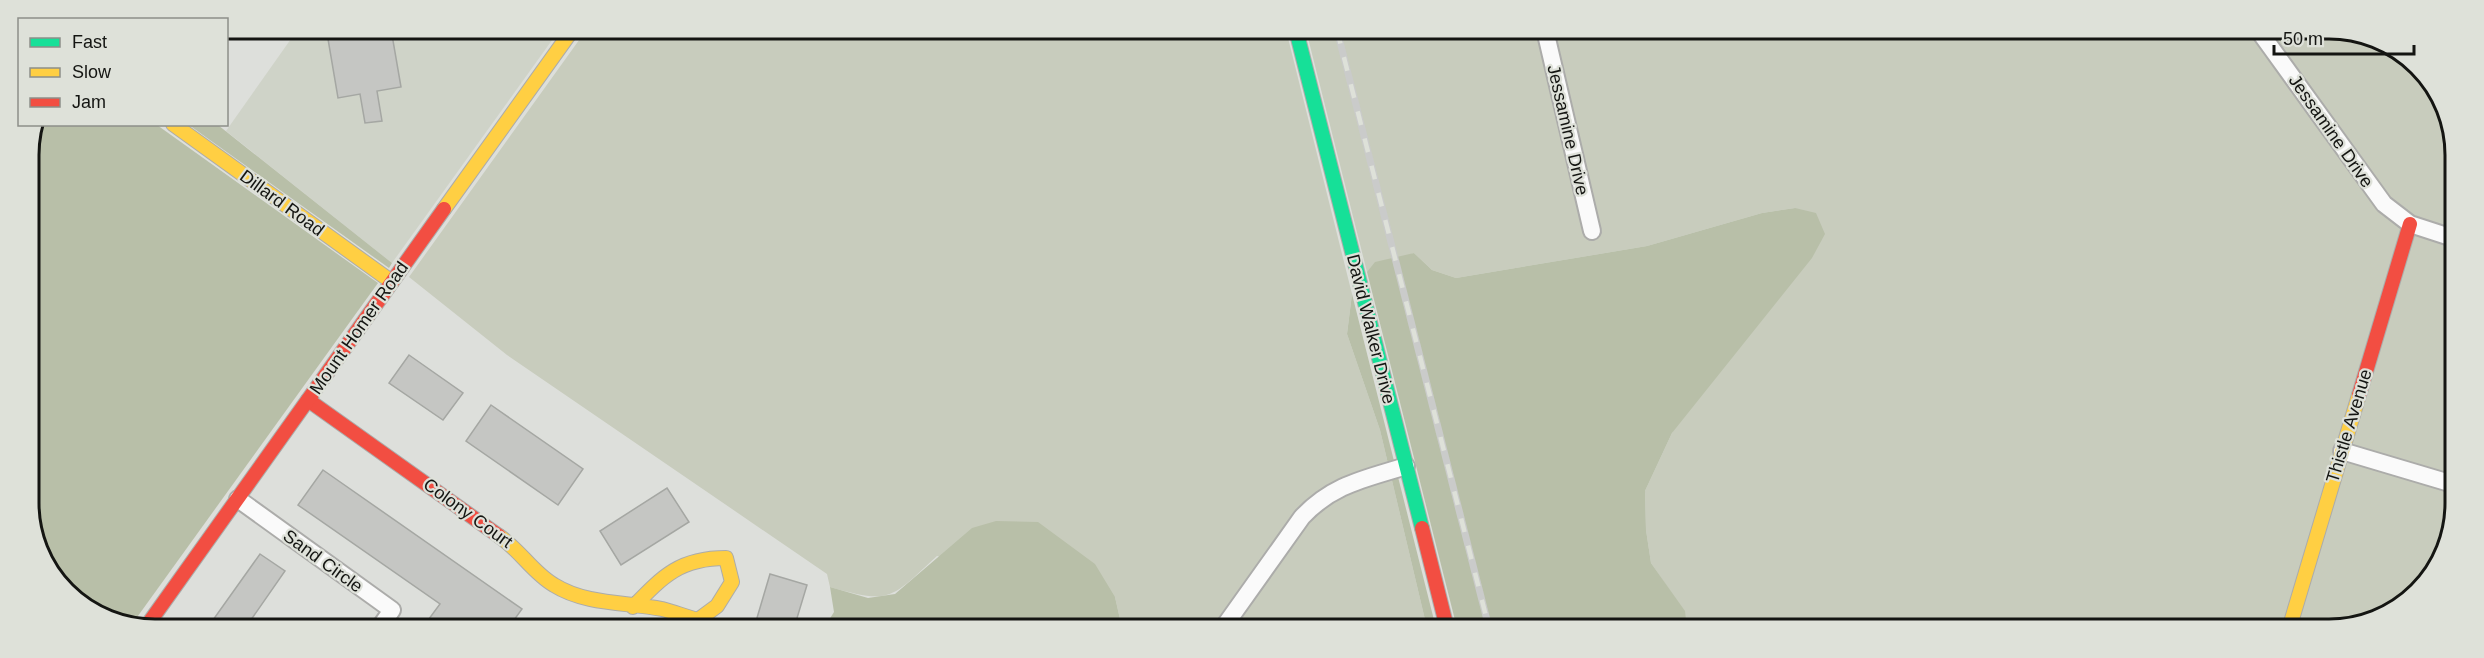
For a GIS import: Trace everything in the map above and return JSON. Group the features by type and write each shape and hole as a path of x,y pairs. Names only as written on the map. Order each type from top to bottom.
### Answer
{"street":[{"name":"Mount Homer Road","path":"152,619 566,39"},
{"name":"David Walker Drive","path":"1298,39 1445,619"},
{"name":"Jessamine Drive","path":"1547,39 1592,231"},
{"name":"Jessamine Drive","path":"2265,39 2377,196 2391,212 2410,224 2445,235"},
{"name":"Dillard Road","path":"176,126 392,282"},
{"name":"Thistle Avenue","path":"2292,619 2410,224"},
{"name":"Colony Court","path":"308,400 515,547 540,575 555,586 574,594 633,607 661,609 695,619"},
{"path":"2342,451 2445,482"},
{"path":"1229,619 1302,517 1317,500 1334,489 1406,466"},
{"name":"Sand Circle","path":"238,499 392,610 386,619"},
{"name":"Colony Court","path":"633,607 664,575 702,558 726,558 732,582 717,606 699,619"}],"shaded area":[{"path":"291,39 553,39 392,263 226,131"}],"green space":[{"path":"580,39 1288,39 1352,294 1347,334 1380,430 1425,619 1120,619 1115,597 937,556 910,581 889,594 866,596 830,587 827,574 507,355 409,277"},
{"path":"1308,39 2329,39 2352,41 2380,51 2411,73 2429,97 2443,132 2445,147 2445,511 2443,526 2429,561 2400,595 2373,610 2337,619 1685,619 1684,611 1651,563 1646,530 1645,491 1672,433 1795,208 1762,213 1647,246 1456,278 1432,270 1414,253 1367,272"},
{"path":"43,126 158,126 378,283 137,618 104,607 73,585 51,554 41,526 39,511 39,147"},
{"path":"190,126 219,126 392,263 389,268"},
{"path":"1795,208 1816,213 1825,234 1812,258 1672,433 1645,491 1646,530 1651,563 1685,611 1686,619 1455,619 1367,272 1375,262 1414,253 1432,270 1456,278 1647,246 1762,213"},
{"path":"1352,294 1434,619 1425,619 1380,430 1347,334"},
{"path":"996,521 1038,522 1095,564 1115,597 1120,619 830,619 834,612 830,587 868,598 895,594 972,528"}],"building":[{"path":"328,39 393,39 401,87 377,91 382,121 365,123 360,94 338,98"},
{"path":"409,355 463,393 443,420 389,383"},
{"path":"491,405 583,469 558,505 466,441"},
{"path":"323,470 522,609 515,619 429,619 440,604 298,505"},
{"path":"667,488 689,522 621,565 600,531"},
{"path":"260,554 285,571 252,619 214,619"},
{"path":"770,574 807,585 797,619 757,619"}],"railway":[{"path":"1339,39 1487,619"}],"traffic: fast":[{"path":"1298,39 1422,528"}],"traffic: slow":[{"path":"444,209 566,39"},
{"path":"176,126 392,282"},
{"path":"2292,619 2359,395"},
{"path":"499,536 554,585 593,600 635,605"},
{"path":"635,605 663,578 684,565 696,561 726,558 732,582 717,606 699,619"},
{"path":"635,605 662,609 695,619"}],"traffic: jam":[{"path":"152,619 444,209"},
{"path":"2359,395 2410,224"},
{"path":"308,400 499,536"},
{"path":"1422,528 1445,619"}]}
